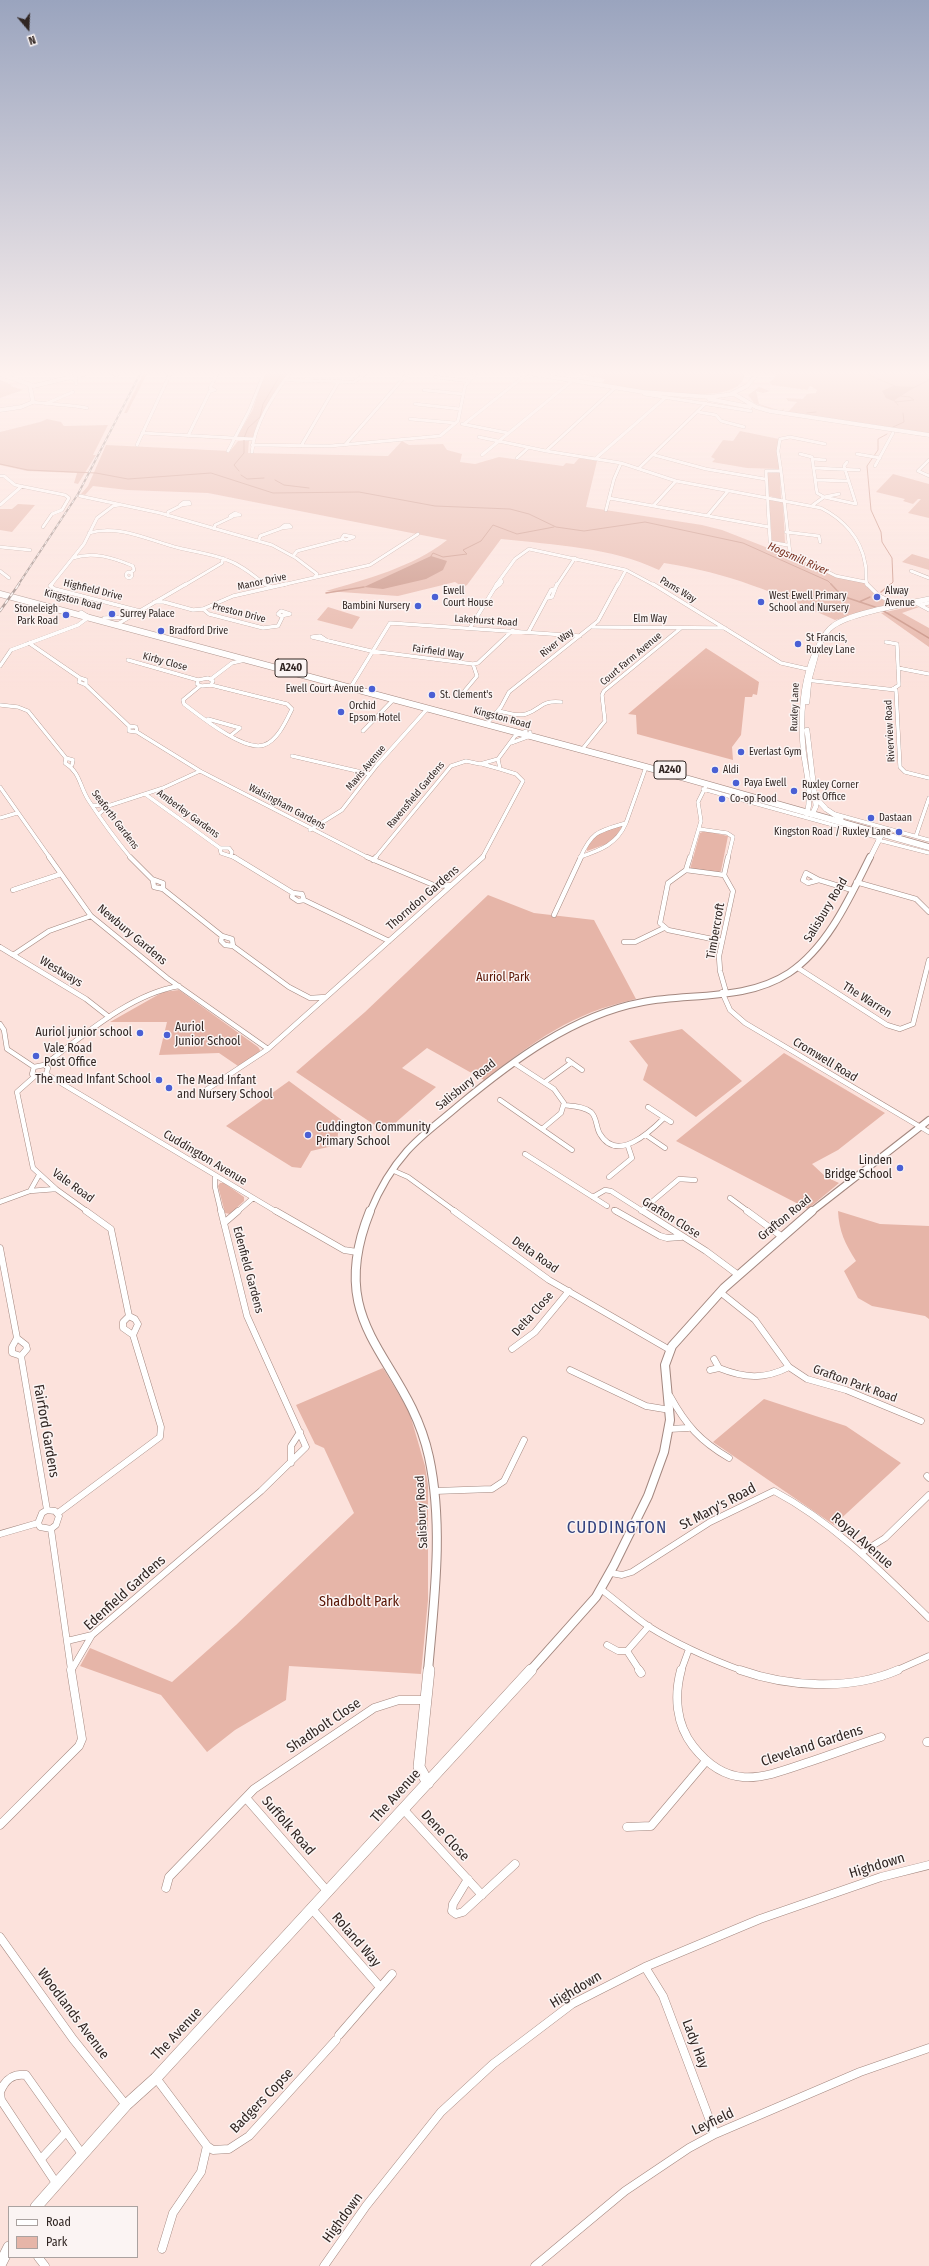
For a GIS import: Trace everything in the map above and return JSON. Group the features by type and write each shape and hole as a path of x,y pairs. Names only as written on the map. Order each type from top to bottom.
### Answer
{"highway":[{"name":"Kingston Road","path":"0,592 104,618 118,624 130,625 489,721 525,735 584,747 811,813 880,837 929,847"},
{"name":"Kingston Road","path":"0,592 88,618 118,624 231,656 646,767 705,787 929,841"}],"main road":[{"name":"Ruxley Lane","path":"811,813 816,806 807,736 807,669 825,633 832,626 846,618 899,606 918,604 929,599"},
{"name":"Ruxley Lane","path":"811,813 803,747 802,712 807,680 813,670 816,651"},
{"path":"815,796 821,805 841,819"},
{"name":"Salisbury Road","path":"428,1783 419,1767 434,1597 436,1548 435,1492 425,1438 414,1410 373,1342 358,1307 354,1284 357,1252 371,1206 392,1170 407,1151 424,1135 514,1063 545,1041 603,1013 643,1002 724,992 764,985 798,968 821,945 880,837"},
{"name":"Grafton Road","path":"670,1350 737,1274 780,1237 929,1120"},
{"name":"The Avenue","path":"37,2206 126,2105 156,2078 577,1622 602,1590 653,1488 665,1450 671,1410 665,1364 670,1350"},
{"path":"0,2265 8,2250"}],"street":[{"path":"9,480 15,485 65,495 69,500 62,510 52,514 43,527"},
{"path":"606,510 614,480"},
{"path":"672,480 767,498 813,505 836,515 850,528 865,562 866,582 873,591 899,606"},
{"path":"765,480 771,542 787,545"},
{"path":"781,480 787,545 789,551 794,556 833,575 866,582"},
{"path":"816,480 847,481 856,504 824,497 817,492 816,480"},
{"path":"653,506 676,481"},
{"path":"0,505 22,486"},
{"path":"708,516 728,491"},
{"path":"813,505 824,497 839,494"},
{"path":"80,496 92,497 113,504 168,514 206,527 214,527 250,538 259,538 282,528"},
{"path":"610,498 769,527"},
{"name":"Highfield Drive","path":"113,504 100,516 92,527 78,553 50,584 52,588 140,611"},
{"path":"168,514 182,505"},
{"path":"214,527 232,517"},
{"path":"92,527 99,530 126,532 178,548 223,558 234,562 266,585 275,587"},
{"path":"90,533 99,530"},
{"path":"786,532 819,536 820,542"},
{"name":"Manor Drive","path":"203,609 228,598 327,576 374,563 418,534"},
{"path":"259,538 294,555 317,574 313,579"},
{"path":"288,552 343,539"},
{"path":"0,547 30,550"},
{"name":"Pams Way","path":"470,628 494,590 502,582 501,580 518,554 525,548 533,548 626,570 726,628 782,663 813,670"},
{"path":"294,555 297,551"},
{"path":"78,553 81,556"},
{"path":"73,558 81,556 106,558 123,562 134,568 130,573"},
{"path":"222,563 223,558"},
{"path":"529,631 551,590 554,589 574,558"},
{"path":"118,624 222,563 234,562"},
{"name":"River Way","path":"489,721 498,711 509,692 598,621 626,570"},
{"path":"0,571 9,578"},
{"path":"911,571 929,578"},
{"name":"Manor Drive","path":"317,574 327,576"},
{"path":"261,590 266,585"},
{"path":"163,597 164,602"},
{"name":"Preston Drive","path":"154,602 164,602 193,610 203,609 208,614 267,628 278,626 283,616"},
{"name":"Ruxley Lane","path":"918,604 929,603"},
{"path":"918,604 929,610"},
{"path":"0,666 9,651 78,625 88,618 89,616 81,612"},
{"path":"104,618 129,617"},
{"path":"129,617 130,625"},
{"path":"708,628 712,620"},
{"name":"Lakehurst Road","path":"371,651 390,623 529,631 580,636"},
{"name":"Elm Way","path":"592,627 726,628"},
{"name":"Court Farm Avenue","path":"584,747 605,721 602,695 604,691 681,628"},
{"name":"Fairfield Way","path":"326,640 371,651 473,664 478,663 513,630"},
{"path":"886,642 897,644 898,668 929,674"},
{"name":"Walsingham Gardens","path":"29,643 80,678 80,682 86,684 129,726 129,731 137,732 200,771 310,830 373,860 436,886 451,885"},
{"path":"352,685 371,651"},
{"path":"200,686 197,684 198,680 211,676 232,659 231,656"},
{"name":"Kirby Close","path":"128,660 198,680"},
{"path":"206,678 211,679 232,663 248,660"},
{"path":"462,694 465,692 466,687 477,676 473,664"},
{"name":"Riverview Road","path":"807,680 893,689 898,688 898,668"},
{"path":"211,679 213,682 211,684"},
{"path":"211,684 287,704 292,708 277,734 263,746 258,746 230,736 182,702 200,686 211,684"},
{"name":"Riverview Road","path":"893,689 897,692 900,767 906,772 929,778"},
{"path":"363,731 394,699"},
{"path":"498,711 524,714 543,702 551,700 561,702"},
{"name":"Seaforth Gardens","path":"0,705 18,706 28,711 66,758 65,763 72,765 79,775 82,791 136,864 153,881 154,887 163,889 222,936 232,939 234,946"},
{"name":"Mavis Avenue","path":"310,830 339,813 370,774 428,708"},
{"path":"206,719 240,728 230,736"},
{"path":"507,730 513,739"},
{"path":"513,739 525,735"},
{"path":"500,769 498,759 513,739 525,735"},
{"path":"510,744 525,735"},
{"path":"292,756 370,774"},
{"name":"Ravensfield Gardens","path":"482,764 498,759"},
{"name":"Ravensfield Gardens","path":"373,860 451,766 462,762 482,764 500,769"},
{"path":"580,857 613,844 620,837 646,767"},
{"name":"Thorndon Gardens","path":"206,1090 268,1049 485,855 522,785 521,777 500,769"},
{"path":"92,805 108,806 168,786 200,771"},
{"name":"Newbury Gardens","path":"0,786 17,813 91,916 167,978 268,1049"},
{"path":"722,941 674,932 664,928 660,922 668,883 686,870 702,817 698,802 705,787 880,837 929,853"},
{"name":"Amberley Gardens","path":"145,794 220,848 221,853 231,855 293,893 292,897 295,899 304,900 389,941"},
{"path":"916,836 929,798"},
{"path":"99,814 108,806"},
{"path":"0,818 17,813"},
{"name":"Kingston Road","path":"833,814 916,836 929,841"},
{"path":"554,915 588,840 593,835 626,823"},
{"path":"686,870 724,875 733,837 727,833 699,829"},
{"path":"13,890 61,874"},
{"name":"Timbercroft","path":"724,875 733,891 722,941 720,971 724,992"},
{"path":"818,880 852,890"},
{"name":"Seaforth Gardens","path":"153,881 163,882 163,889"},
{"path":"856,882 916,899 929,912"},
{"path":"436,886 440,894"},
{"path":"13,955 49,931 91,916"},
{"path":"624,942 634,942 664,928"},
{"name":"Seaforth Gardens","path":"222,936 223,944 234,946 280,982 310,998"},
{"name":"Westways","path":"0,947 86,999 109,1017"},
{"name":"The Warren","path":"798,968 887,1025 898,1029 905,1028 913,1024 929,960"},
{"path":"161,988 167,978"},
{"path":"0,1024 5,1036 6,1047 11,1053 34,1067 44,1065 109,1017 161,988 179,986"},
{"name":"Cromwell Road","path":"724,992 730,1010 745,1023 919,1128 929,1132"},
{"path":"314,1008 310,998 326,997"},
{"path":"0,1048 6,1047"},
{"path":"545,1082 570,1062 582,1070"},
{"path":"514,1063 545,1082 560,1095 564,1105"},
{"path":"34,1067 31,1072 35,1076 46,1074 48,1068 44,1065"},
{"name":"Cuddington Avenue","path":"46,1074 253,1198 344,1250 357,1252"},
{"name":"Vale Road","path":"35,1076 17,1092 17,1100 33,1168 56,1189 111,1229 129,1316"},
{"path":"500,1100 572,1150"},
{"path":"542,1129 558,1116 564,1105"},
{"path":"564,1105 586,1109 594,1115 599,1132 605,1140 615,1144 628,1146 646,1135 664,1118"},
{"path":"648,1107 671,1122"},
{"path":"646,1135 666,1148"},
{"path":"609,1177 632,1158 628,1146"},
{"path":"524,1154 607,1206"},
{"name":"Delta Road","path":"392,1170 408,1177 549,1280 670,1350"},
{"path":"30,1192 39,1175"},
{"name":"Edenfield Gardens","path":"71,1670 92,1635 291,1463 306,1447 248,1316 215,1187 215,1176"},
{"path":"641,1211 679,1179 695,1180"},
{"path":"0,1202 30,1192 56,1189"},
{"name":"Grafton Close","path":"593,1197 605,1190 611,1191 737,1274"},
{"name":"Edenfield Gardens","path":"224,1223 253,1198"},
{"path":"731,1201 780,1237"},
{"path":"614,1210 660,1236 667,1238 682,1237"},
{"name":"Fairford Gardens","path":"0,1248 17,1338 12,1347 12,1353 21,1356"},
{"name":"Delta Close","path":"512,1349 521,1346 532,1335 569,1291"},
{"name":"Grafton Park Road","path":"720,1292 755,1320 789,1367 807,1379 846,1390 871,1402 921,1421"},
{"name":"Vale Road","path":"58,1512 160,1437 161,1427 133,1335 122,1328 123,1322 129,1316"},
{"name":"Vale Road","path":"129,1316 135,1319 138,1324 133,1335"},
{"name":"Fairford Gardens","path":"17,1338 25,1342 27,1348 21,1356 48,1510"},
{"path":"714,1359 719,1368"},
{"path":"710,1370 719,1368 748,1378 758,1379 780,1373 789,1367"},
{"path":"570,1370 646,1406 671,1410"},
{"path":"670,1396 688,1428 702,1443 729,1458"},
{"path":"669,1429 688,1428"},
{"path":"291,1463 291,1446 300,1432"},
{"path":"435,1492 492,1489 499,1485 504,1481 524,1440"},
{"name":"St Mary's Road","path":"611,1573 622,1575 632,1572 710,1522 774,1491"},
{"name":"Royal Avenue","path":"774,1491 807,1510 861,1553 929,1618"},
{"path":"861,1553 884,1538 929,1495"},
{"path":"0,1825 79,1746 82,1739 51,1529 59,1520 58,1512 48,1510 42,1513 38,1523"},
{"path":"38,1523 40,1527 51,1529"},
{"path":"0,1534 38,1523"},
{"path":"602,1590 649,1626 689,1649 748,1674 776,1681 817,1685 883,1676 929,1656"},
{"path":"607,1645 618,1651 626,1651 649,1626"},
{"path":"67,1641 92,1635"},
{"name":"Cleveland Gardens","path":"689,1649 681,1668 676,1693 677,1708 687,1738 706,1761 731,1774 743,1777 764,1777 881,1737"},
{"path":"626,1651 641,1673"},
{"name":"Shadbolt Close","path":"246,1798 254,1789 374,1708 395,1698 405,1697 426,1700"},
{"path":"627,1827 651,1826 706,1761"},
{"name":"Suffolk Road","path":"166,1888 169,1876 246,1798 328,1892"},
{"name":"Dene Close","path":"404,1810 482,1895"},
{"name":"Dene Close","path":"468,1879 453,1904 454,1913 459,1915 515,1864"},
{"name":"Highdown","path":"324,2266 420,2136 462,2091 493,2064 572,2004 646,1966 760,1919 881,1877 929,1865"},
{"name":"Roland Way","path":"312,1909 380,1987"},
{"name":"Woodlands Avenue","path":"0,1937 74,2039 126,2105"},
{"name":"Lady Hay","path":"646,1966 663,1996 715,2134"},
{"name":"Roland Way","path":"337,2038 392,1974"},
{"name":"Badgers Copse","path":"207,2146 213,2150 229,2149 249,2136 337,2038"},
{"name":"Leyfield","path":"535,2266 625,2190 715,2134 860,2072 929,2048"},
{"path":"56,2183 1,2100 0,2093 3,2084 11,2076 19,2074 26,2075 82,2154"},
{"path":"156,2078 207,2146 199,2176 173,2213 162,2249"},
{"path":"41,2159 66,2132"},
{"path":"39,2258 45,2266"}],"green space":[{"path":"75,480 81,480 78,484 74,483"},
{"path":"91,480 593,480 586,507 702,525 722,530 837,577 863,582 872,592 890,605 835,620 752,585 710,572 664,563 659,570 621,556 582,548 501,539 467,585 463,587 455,582 398,596 326,591 373,577 405,565 420,558 447,540 208,493 127,490 93,486 85,495 81,494 88,486"},
{"path":"768,480 780,480 781,499 769,496"},
{"path":"888,480 914,480 929,484 929,518 908,513 921,499 918,499 913,504 903,501 905,499 876,492"},
{"path":"769,500 783,502 785,543 772,542"},
{"path":"18,504 35,505 12,532 0,530 0,509 12,509"},
{"path":"912,554 929,559 929,570 902,562"},
{"path":"913,606 919,607 902,613 929,628 929,647 881,613"},
{"path":"328,607 360,617 352,629 317,620"},
{"path":"706,648 759,682 757,695 753,694 752,697 745,697 741,735 732,747 733,760 637,734 636,715 628,714"},
{"path":"622,827 612,842 587,851 593,837 602,832"},
{"path":"705,831 728,836 721,871 717,873 690,869 700,833"},
{"name":"Auriol Park","path":"488,895 534,913 594,920 636,999 591,1012 555,1030 484,1080 427,1048 402,1068 436,1087 385,1132 296,1072 365,1012"},
{"path":"179,990 258,1047 260,1050 259,1053 238,1066 219,1053 159,1055 167,1022 110,1022 163,992"},
{"path":"682,1029 742,1081 696,1117 643,1080 648,1065 629,1041"},
{"path":"784,1053 885,1113 838,1150 812,1164 826,1177 839,1183 808,1209 676,1141"},
{"path":"289,1081 354,1129 338,1133 337,1145 311,1151 301,1168 292,1167 226,1126"},
{"path":"220,1183 224,1183 244,1197 244,1201 230,1214 225,1213 218,1186"},
{"path":"838,1211 880,1224 929,1226 929,1319 925,1316 872,1306 858,1298 844,1271 856,1261 843,1237"},
{"name":"Shadbolt Park","path":"383,1368 409,1411 425,1466 428,1486 428,1600 421,1674 289,1666 286,1700 235,1730 207,1752 161,1695 80,1666 90,1648 172,1682 236,1625 354,1513 324,1448 315,1444 296,1405"},
{"path":"764,1399 846,1426 901,1463 834,1525 713,1442"}],"shaded area":[{"path":"431,556 447,561 443,570 426,579 383,589 364,587"}],"waterway":[{"name":"Hogsmill River","path":"232,480 273,493 359,492 435,506 510,509 529,514 556,527 584,531 645,522 743,543 828,581 831,584"},
{"name":"Hogsmill River","path":"275,480 284,485 309,488"},
{"path":"868,480 871,510 881,532 882,542 892,558 893,582 891,584"},
{"path":"431,556 433,553 443,557 467,554 463,550 481,541 493,525 517,534 554,527"},
{"name":"Hogsmill River","path":"831,584 842,596 859,602"},
{"path":"881,592 891,584"},
{"path":"326,593 364,587"},
{"path":"859,602 870,597"},
{"name":"Hogsmill River","path":"859,602 878,608"},
{"name":"Hogsmill River","path":"882,610 929,638"}],"railway":[{"path":"18,585 78,494 85,480"},
{"path":"0,611 19,584"}],"place":[{"name":"Ewell Court House","path":"435,597"},
{"name":"Alway Avenue","path":"877,597"},
{"name":"West Ewell Primary School and Nursery","path":"761,602"},
{"name":"Bambini Nursery","path":"418,606"},
{"name":"Surrey Palace","path":"112,614"},
{"name":"Stoneleigh Park Road","path":"66,615"},
{"name":"Bradford Drive","path":"161,631"},
{"name":"St Francis, Ruxley Lane","path":"798,644"},
{"name":"Ewell Court Avenue","path":"372,689"},
{"name":"St. Clement's","path":"432,695"},
{"name":"Orchid Epsom Hotel","path":"341,712"},
{"name":"Everlast Gym","path":"741,752"},
{"name":"Aldi","path":"715,770"},
{"name":"Paya Ewell","path":"736,783"},
{"name":"Ruxley Corner Post Office","path":"794,791"},
{"name":"Co-op Food","path":"722,799"},
{"name":"Dastaan","path":"871,818"},
{"name":"Kingston Road / Ruxley Lane","path":"899,832"},
{"name":"Auriol junior school","path":"140,1033"},
{"name":"Auriol Junior School","path":"167,1035"},
{"name":"Vale Road Post Office","path":"36,1056"},
{"name":"The mead Infant School","path":"159,1080"},
{"name":"The Mead Infant and Nursery School","path":"169,1088"},
{"name":"Cuddington Community Primary School","path":"308,1135"},
{"name":"Linden Bridge School","path":"900,1168"}],"district":[{"name":"CUDDINGTON","path":"617,1528"}]}
